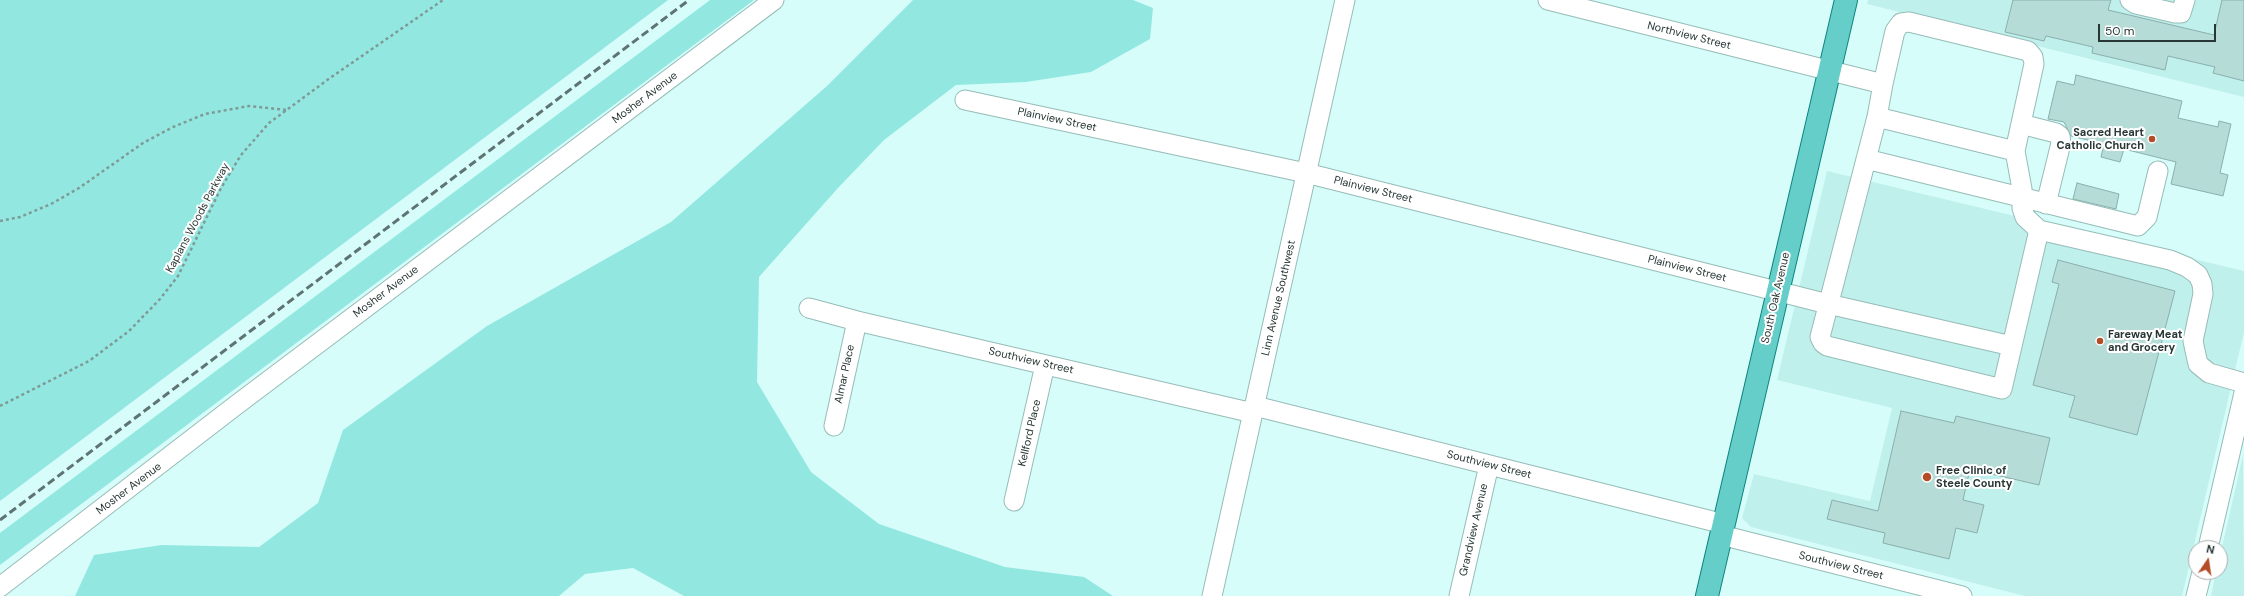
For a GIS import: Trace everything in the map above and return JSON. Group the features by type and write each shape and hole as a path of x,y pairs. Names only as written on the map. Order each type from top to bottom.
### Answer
{"main road":[{"name":"South Oak Avenue","path":"1707,596 1846,0"}],"street":[{"name":"Mosher Avenue","path":"0,587 235,406 774,0"},
{"name":"Linn Avenue Southwest","path":"1212,596 1345,0"},
{"name":"Northview Street","path":"1548,0 1884,84"},
{"path":"2130,0 2136,4 2175,13 2181,13 2185,0"},
{"path":"2039,230 2002,389 1827,346 1820,336 1877,117 1896,31 1901,23 1909,22 2028,51 2033,57 2034,64 2015,151 2022,189 2021,197 2025,217 2039,230 2170,260 2187,266 2198,275 2202,284 2203,294 2193,341 2198,364 2209,373 2244,383"},
{"name":"Plainview Street","path":"965,100 1306,173 1778,292 2012,346"},
{"path":"1877,117 2015,151"},
{"path":"2021,124 2056,133 2060,136 2061,143 2046,204"},
{"path":"1866,159 2138,226 2147,217 2158,172"},
{"name":"Southview Street","path":"809,308 857,321 1045,365 1254,409 1489,465 1955,595"},
{"name":"Almar Place","path":"834,426 857,321"},
{"name":"Kellford Place","path":"1014,501 1045,365"},
{"path":"2210,540 2244,393"},
{"name":"Grandview Avenue","path":"1459,596 1489,465"},
{"path":"2196,596 2200,580"}],"path":[{"name":"Kaplans Woods Parkway","path":"0,406 89,361 129,331 160,299 178,276 221,188 241,155 269,123 443,0"},
{"path":"0,221 20,217 51,204 79,188 144,143 173,127 199,117 249,106 287,110"}],"shaded area":[{"path":"0,0 668,0 0,501"},
{"path":"710,0 754,0 0,565 0,533"},
{"path":"913,0 1133,0 1153,8 1150,39 1091,72 1026,82 956,85 884,140 837,189 759,277 757,382 811,472 879,524 1005,567 1084,577 1113,596 684,596 633,568 585,574 559,596 75,596 94,555 162,545 259,547 318,503 343,430 487,326 671,222 827,86"},
{"path":"1868,0 2244,0 2244,97 1867,4"},
{"path":"1827,171 2244,271 2244,332 2195,540 2188,540 2188,570 2182,596 2025,596 1751,527 1742,518 1754,474 1870,501 1892,408 1777,380"},
{"path":"2243,455 2244,596 2211,596 2214,580 2228,580 2228,540 2224,540"}],"building":[{"path":"2013,0 2111,0 2108,10 2214,35 2222,0 2244,0 2244,81 2213,73 2215,67 2168,56 2165,70 2092,53 2093,47 2046,36 2044,41 2005,32"},
{"name":"Sacred Heart Catholic Church","path":"2076,75 2182,101 2178,118 2218,127 2219,121 2231,124 2220,173 2228,175 2223,196 2171,184 2176,162 2124,149 2120,162 2101,157 2104,144 2071,136 2064,122 2048,119 2057,81 2074,85"},
{"path":"2077,183 2119,194 2116,209 2073,199"},
{"path":"2058,260 2175,291 2137,435 2069,417 2075,396 2033,385 2059,284 2052,282"},
{"name":"Free Clinic of Steele County","path":"1901,411 1954,423 1956,416 2050,438 2039,485 1970,469 1963,500 1984,505 1977,533 1956,528 1949,559 1883,543 1885,533 1827,519 1832,500 1878,511"}],"railway":[{"path":"0,520 689,0"}],"place":[{"name":"Sacred Heart Catholic Church","path":"2152,139"},
{"name":"Fareway Meat and Grocery","path":"2100,341"},
{"name":"Free Clinic of Steele County","path":"1927,477"}]}
